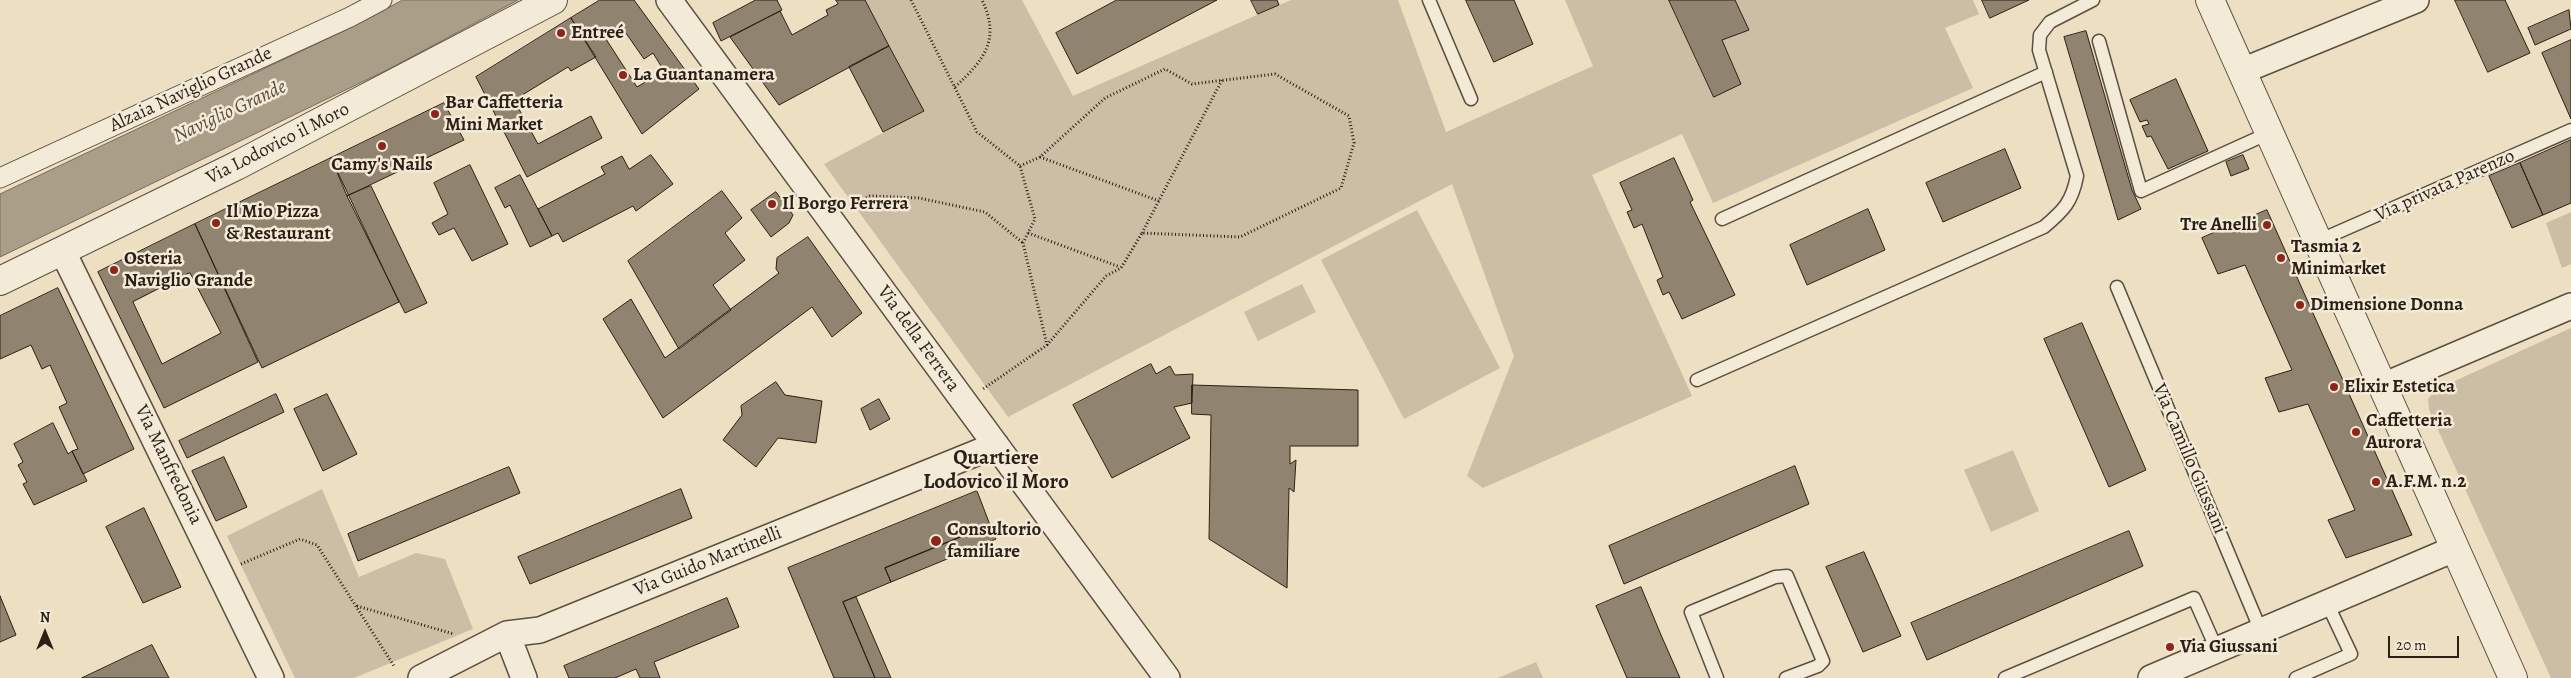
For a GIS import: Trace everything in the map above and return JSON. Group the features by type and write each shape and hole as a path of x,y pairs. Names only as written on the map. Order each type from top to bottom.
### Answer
{"street":[{"name":"Alzaia Naviglio Grande","path":"0,178 350,17 382,0"},
{"name":"Via Lodovico il Moro","path":"0,281 63,252 236,166 553,0"},
{"name":"Via della Ferrera","path":"669,0 1167,678"},
{"path":"2210,0 2513,678"},
{"path":"2242,71 2416,0"},
{"name":"Via Manfredonia","path":"63,252 271,678"},
{"path":"2383,386 2571,306"},
{"name":"Via Guido Martinelli","path":"421,678 507,634 540,630 996,445"},
{"path":"2151,678 2454,549"},
{"path":"507,634 524,678"}],"lane":[{"path":"1429,0 1472,99"},
{"path":"1697,380 2044,227 2064,211 2074,192 2077,176 2039,50 2040,35 2050,22 2093,0"},
{"path":"2098,41 2141,191 2269,133"},
{"path":"1722,219 2046,72"},
{"name":"Via privata Parenzo","path":"2318,241 2571,130"},
{"name":"Via Camillo Giussani","path":"2117,287 2262,631"},
{"path":"1717,678 1691,612 1775,577 1787,576 1823,661 1818,666 1786,678"},
{"path":"2005,678 2194,598 2217,650"},
{"path":"2296,678 2352,654 2327,603"}],"path":[{"path":"911,0 977,132 1020,166 1035,219 1023,243"},
{"path":"955,87 975,69 984,56 989,42 991,26 982,0"},
{"path":"1020,166 1040,157 1106,98 1166,69 1192,84 1275,74 1349,116 1354,143 1341,188 1240,237 1142,233"},
{"path":"983,389 1047,344 1106,276 1121,268 1142,233 1222,80"},
{"path":"1040,157 1159,201"},
{"path":"848,208 870,196 919,198 985,212 1023,243 1047,344"},
{"path":"1028,233 1121,268"},
{"path":"233,567 292,541 306,540 320,549 394,666"},
{"path":"356,606 455,634"}],"shaded area":[{"path":"865,0 1022,0 1073,96 1291,0 1398,0 1446,132 1593,66 1565,0 1973,0 1979,14 1945,28 1973,88 1713,203 1682,134 1592,175 1692,396 1483,488 1467,476 1514,356 1452,184 1008,417 824,164 924,111"},
{"path":"1417,210 1500,368 1404,419 1321,260"},
{"path":"2571,212 2571,264 2562,268 2546,223"},
{"path":"1302,284 1316,312 1258,341 1244,312"},
{"path":"2571,328 2571,678 2551,678 2429,410 2428,399 2435,390"},
{"path":"2013,450 2039,511 1991,532 1964,470"},
{"path":"322,489 359,577 416,553 445,559 473,629 354,678 295,678 227,536"},
{"path":"1536,662 1543,678 1498,678"}],"water":[{"name":"Naviglio Grande","path":"403,0 518,0 389,69 0,257 0,194 354,26"}],"building":[{"path":"600,0 634,0 699,89 642,134 571,18","holes":["621,26 644,59 653,53 664,71 637,87 604,36"]},
{"path":"756,0 777,0 782,10 721,41 713,23"},
{"path":"836,0 865,0 889,46 779,105 730,37 780,11 792,35 828,15 826,10 838,4"},
{"path":"1117,0 1217,0 1077,74 1056,33"},
{"path":"1251,0 1277,0 1279,5 1258,14"},
{"path":"1466,0 1514,0 1533,44 1494,62"},
{"path":"1669,0 1735,0 1749,30 1722,40 1741,84 1714,97"},
{"path":"1982,0 2029,0 1990,18"},
{"path":"2455,0 2505,0 2530,53 2488,72"},
{"path":"2569,10 2571,29 2535,45 2528,28"},
{"path":"571,18 596,57 571,71 568,67 514,100 538,144 591,116 602,138 527,177 476,77"},
{"path":"2086,31 2132,190 2141,209 2118,220 2064,37"},
{"path":"2571,40 2571,119 2542,53"},
{"path":"889,46 924,111 883,132 849,67"},
{"path":"2176,79 2208,151 2168,169 2151,136 2147,137 2142,126 2149,124 2147,120 2140,122 2130,100"},
{"path":"444,103 464,140 347,196 331,158"},
{"path":"2571,140 2571,203 2543,215 2520,163"},
{"path":"2005,149 2021,188 1943,222 1926,183"},
{"path":"651,155 673,184 636,211 633,206 563,242 558,233 552,236 538,209 605,174 601,167 622,156 629,169"},
{"path":"2243,155 2249,169 2231,176 2226,162"},
{"path":"331,158 399,302 262,368 195,224"},
{"path":"1674,158 1693,200 1690,202 1735,295 1682,319 1669,292 1663,295 1657,280 1663,277 1642,224 1634,228 1627,212 1632,210 1620,183"},
{"path":"2520,163 2543,215 2512,228 2489,176"},
{"path":"470,165 508,244 472,261 454,228 439,235 432,223 448,214 434,183"},
{"path":"520,175 552,236 530,247 510,205 505,208 495,188"},
{"path":"371,186 427,303 405,313 347,196"},
{"path":"722,191 742,218 725,233 745,260 713,285 731,310 679,349 628,261"},
{"path":"776,192 793,215 789,223 771,237 751,210"},
{"path":"1868,209 1885,250 1807,285 1790,245"},
{"path":"2267,210 2412,535 2346,558 2328,520 2355,510 2308,404 2279,412 2265,378 2292,370 2245,265 2218,274 2202,238"},
{"path":"195,224 258,362 164,408 98,272","holes":["190,273 221,333 162,364 133,302"]},
{"path":"808,237 862,313 832,337 812,307 663,418 603,319 631,299 665,358 779,273 776,269 777,258"},
{"path":"58,288 134,449 83,474 72,451 78,449 59,407 67,403 50,365 42,369 31,345 0,359 0,316"},
{"path":"2082,323 2146,470 2109,487 2044,339"},
{"path":"1151,364 1156,374 1170,366 1175,375 1193,374 1192,403 1174,407 1190,438 1112,478 1073,405"},
{"path":"776,382 785,395 822,401 816,443 778,438 756,467 723,440 742,415 741,406"},
{"path":"1192,385 1358,390 1358,446 1290,446 1290,464 1296,460 1294,492 1289,488 1287,588 1209,539 1211,415 1192,414"},
{"path":"276,394 284,412 187,458 179,441"},
{"path":"327,394 357,454 323,471 294,409"},
{"path":"879,399 890,419 870,430 861,409"},
{"path":"53,423 68,454 72,451 87,481 34,505 23,484 27,482 18,465 23,462 14,444"},
{"path":"224,457 247,507 216,521 192,471"},
{"path":"1795,466 1809,504 1624,584 1609,546"},
{"path":"509,467 520,493 358,561 348,534"},
{"path":"681,489 692,518 530,584 518,557"},
{"path":"977,491 990,525 885,568 891,582 843,602 875,678 834,678 788,568"},
{"path":"144,508 181,587 143,603 106,527"},
{"path":"990,525 996,539 891,582 885,568"},
{"path":"2129,531 2143,566 1927,660 1911,623"},
{"path":"1864,552 1901,636 1863,652 1826,567"},
{"path":"1641,587 1680,678 1627,678 1596,606"},
{"path":"0,596 16,635 0,642"},
{"path":"856,597 891,678 875,678 843,602"},
{"path":"727,598 739,627 654,662 660,678 640,678 636,669 615,678 569,678 564,666"},
{"path":"152,645 169,678 82,678"}],"place":[{"name":"Entreé","path":"561,33"},
{"name":"La Guantanamera","path":"623,75"},
{"name":"Bar Caffetteria Mini Market","path":"435,114"},
{"name":"Camy's Nails","path":"382,146"},
{"name":"Il Borgo Ferrera","path":"772,204"},
{"name":"Il Mio Pizza & Restaurant","path":"216,223"},
{"name":"Tre Anelli","path":"2267,225"},
{"name":"Tasmia 2 Minimarket","path":"2281,258"},
{"name":"Osteria Naviglio Grande","path":"114,270"},
{"name":"Dimensione Donna","path":"2300,305"},
{"name":"Elixir Estetica","path":"2334,387"},
{"name":"Caffetteria Aurora","path":"2356,432"},
{"name":"A.F.M. n.2","path":"2376,482"},
{"name":"Consultorio familiare","path":"936,541"},
{"name":"Via Giussani","path":"2170,647"}],"district":[{"name":"Quartiere Lodovico il Moro","path":"996,471"}]}
